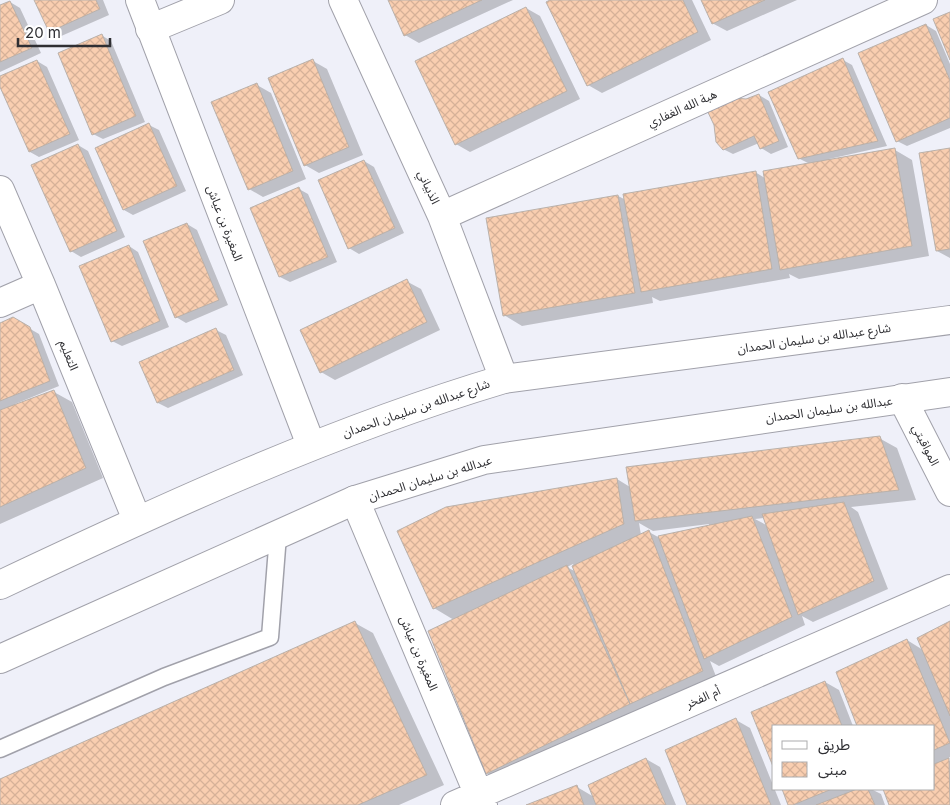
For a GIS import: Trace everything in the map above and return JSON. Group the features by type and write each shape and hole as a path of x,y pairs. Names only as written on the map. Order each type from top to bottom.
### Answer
{"street":[{"name":"المغيرة بن عياش","path":"140,0 311,445"},
{"path":"150,29 220,0"},
{"name":"الذبياني","path":"343,0 442,216 504,378"},
{"name":"هبة الله الغفاري","path":"442,216 922,0"},
{"name":"التعليم","path":"0,190 137,520"},
{"path":"0,303 41,285"},
{"name":"شارع عبدالله بن سليمان الحمدان","path":"0,585 137,520 311,445 442,397 504,378 950,320"},
{"name":"عبدالله بن سليمان الحمدان","path":"0,659 355,500 484,460 950,392"},
{"name":"المواقيتي","path":"902,398 950,492"},
{"name":"المغيرة بن عياش","path":"355,500 472,802"},
{"name":"أم الفخر","path":"472,802 950,589"}],"lane":[{"path":"0,749 164,677 270,637 278,535"}],"building":[{"path":"34,0 96,0 100,9 49,32"},
{"path":"388,0 482,0 404,36"},
{"path":"550,0 683,0 698,32 587,86 546,2"},
{"path":"701,0 765,0 712,24"},
{"path":"10,1 32,48 0,62 0,5"},
{"path":"526,7 567,91 455,145 415,61"},
{"path":"950,12 950,60 933,19"},
{"path":"926,24 950,80 950,118 896,142 858,53"},
{"path":"102,34 136,116 92,135 58,53"},
{"path":"843,58 878,141 798,159 768,92"},
{"path":"313,59 349,147 304,166 268,78"},
{"path":"37,60 70,134 29,152 0,87 0,76"},
{"path":"257,83 293,171 248,190 211,102"},
{"path":"759,94 779,141 760,149 754,136 723,150 716,142 714,125 705,106 725,97 746,99"},
{"path":"149,123 177,186 123,210 95,148"},
{"path":"78,144 117,231 70,252 31,165"},
{"path":"895,148 912,246 780,270 763,171"},
{"path":"950,148 950,249 936,251 919,153"},
{"path":"364,160 395,228 348,249 318,180"},
{"path":"756,171 772,269 641,292 623,194"},
{"path":"299,187 328,257 279,277 250,208"},
{"path":"618,195 635,293 503,316 486,218"},
{"path":"187,223 219,300 175,318 143,241"},
{"path":"129,245 160,321 111,342 79,266"},
{"path":"407,279 427,322 320,373 300,330"},
{"path":"13,317 30,327 50,381 0,401 0,323"},
{"path":"216,328 234,370 157,403 139,362"},
{"path":"54,390 86,468 0,507 0,410"},
{"path":"880,436 899,490 635,521 626,467"},
{"path":"617,478 624,524 433,609 397,531 446,507"},
{"path":"844,502 874,581 798,615 762,514"},
{"path":"752,516 792,617 704,659 658,536"},
{"path":"649,530 703,671 630,704 572,566"},
{"path":"567,565 630,704 486,774 428,631"},
{"path":"355,621 427,775 358,805 0,805 0,779"},
{"path":"950,621 950,716 917,638"},
{"path":"907,639 950,743 935,750 935,725 857,725 836,672"},
{"path":"825,681 842,725 772,725 772,764 751,712"},
{"path":"736,718 771,805 687,805 665,750"},
{"path":"646,758 666,805 596,805 588,785"},
{"path":"949,758 950,805 889,805 883,790 935,790 935,764"},
{"path":"577,785 584,805 526,805"},
{"path":"782,790 830,790 793,805 788,805"},
{"path":"854,790 868,790 875,805 816,805"}]}
